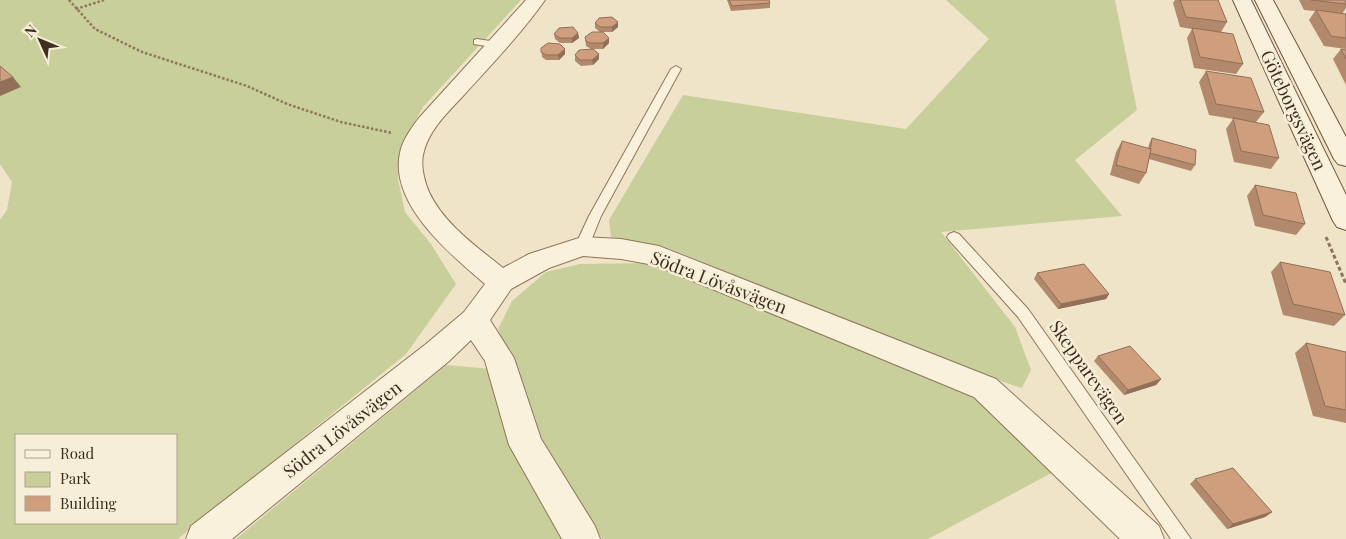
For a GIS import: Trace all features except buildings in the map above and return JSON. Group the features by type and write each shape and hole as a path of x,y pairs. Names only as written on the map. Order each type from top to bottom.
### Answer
{"street":[{"path":"501,282 449,238 421,198 411,173 412,155 417,138 437,110 536,0"},
{"name":"Göteborgsvägen","path":"1242,0 1346,221"},
{"name":"Göteborgsvägen","path":"1264,0 1346,159"},
{"name":"Södra Lövåsvägen","path":"204,539 430,359 474,320 501,282 539,261 582,246 658,256 985,388 1146,539"},
{"path":"474,320 499,358 526,445 582,539"}],"lane":[{"path":"582,246 595,216 676,69"},
{"name":"Skepparevägen","path":"954,237 1023,313 1182,539"}],"path":[{"path":"69,0 94,28 142,52 247,86 287,104 341,122 417,138"},
{"path":"76,9 104,0"}],"green space":[{"path":"0,0 521,0 423,107 404,141 398,179 405,212 431,244 456,284 406,354 178,539 0,539 0,220 7,210 12,182 0,164"},
{"path":"946,0 1115,0 1137,110 1075,160 1122,216 941,232 1015,327 1031,370 1022,388 983,375 663,246 611,237 609,220 683,95 906,129 989,39"},
{"path":"648,263 978,395 1059,469 928,539 602,539 537,436 498,329 512,301 546,272 580,264"},
{"path":"446,365 491,369 571,539 236,539"}]}
